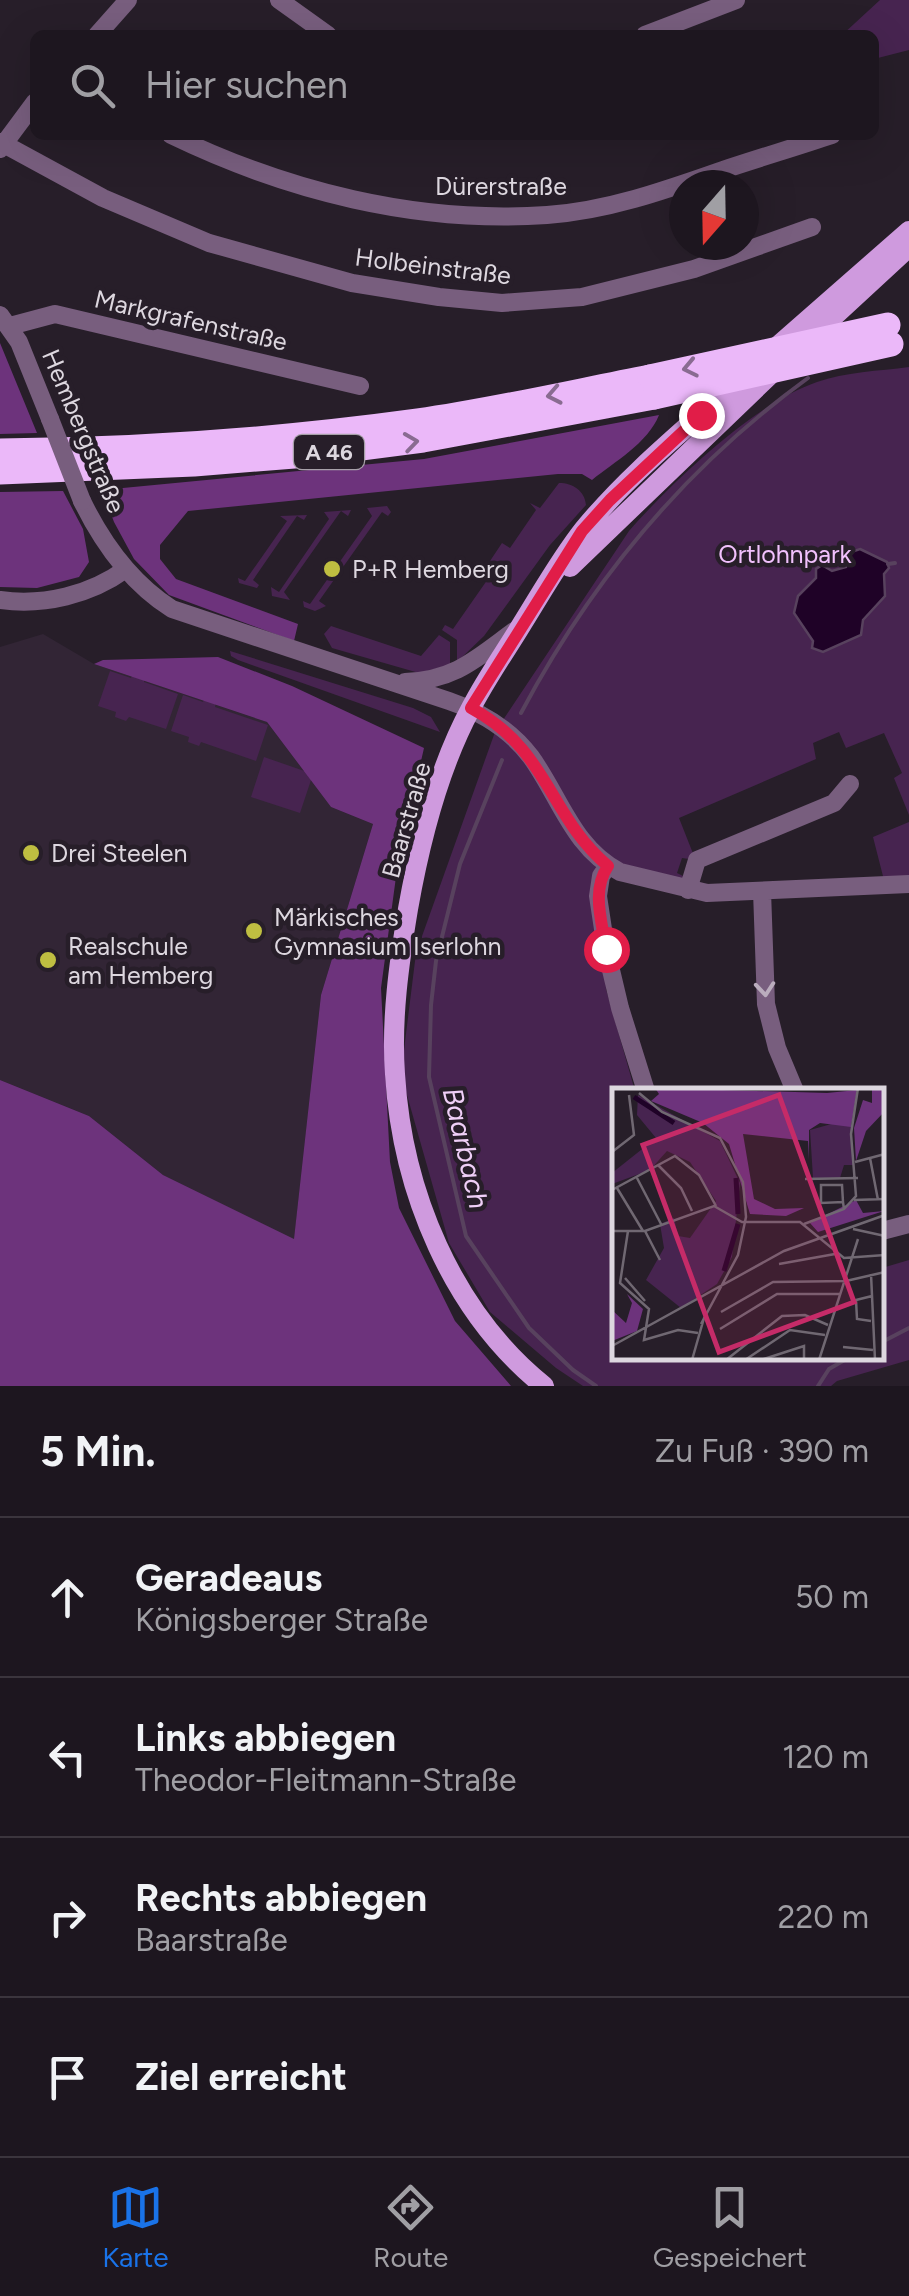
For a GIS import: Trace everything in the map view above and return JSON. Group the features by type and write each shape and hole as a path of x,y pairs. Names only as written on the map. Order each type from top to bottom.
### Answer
{"highway":[{"name":"A 46","path":"0,472 194,464 424,440 899,332"},
{"name":"A 46","path":"0,449 56,451 306,435 652,387"}],"main road":[{"name":"Baarstraße","path":"544,1386 510,1354 478,1313 444,1258 410,1170 396,1096 394,1039 401,952 414,872 435,797 471,708 582,531 610,500 841,288 909,231"},
{"name":"Baarstraße","path":"534,605 668,471 909,247"}],"street":[{"path":"101,30 128,0"},
{"path":"278,0 321,30"},
{"path":"658,30 736,0"},
{"path":"1,145 30,112"},
{"name":"Dürerstraße","path":"181,140 232,162 351,200 494,216 548,215 635,199 817,140"},
{"name":"Holbeinstraße","path":"1,145 103,198 209,243 352,282 439,297 502,303 582,297 676,275 812,227"},
{"name":"Markgrafenstraße","path":"5,320 55,314 360,386"},
{"name":"Hembergstraße","path":"5,320 98,532 148,594 172,609 471,708 497,724 530,755 580,840 608,866"},
{"path":"0,600 30,602 87,592 98,577 123,566"},
{"name":"Hembergstraße","path":"395,682 428,681 457,673 522,625"},
{"path":"688,890 697,860 834,803 850,784"},
{"path":"645,1088 620,1008 600,914 601,876 608,866 707,893 909,884"},
{"path":"762,891 766,1004 777,1048 795,1088"},
{"path":"884,1230 909,1224"}],"shaded area":[{"path":"0,343 37,433 0,434"},
{"path":"659,415 639,443 592,480 582,474 558,474 188,511 160,545 160,559 176,579 298,624 294,641 169,595 134,559 102,490 424,459"},
{"path":"63,491 83,529 89,562 79,577 37,588 0,587 0,492"},
{"path":"860,549 887,562 885,596 863,620 861,635 823,652 812,648 813,641 794,613 798,596 816,578 816,569 822,565 832,571 846,567 851,552"},
{"path":"43,634 94,664 267,722 331,807 373,824 321,995 294,1240 163,1175 89,1116 0,1080 0,647"},
{"path":"218,657 292,686 424,748 398,862 381,988 390,1162 399,1208 455,1321 511,1386 0,1386 0,1080 89,1116 163,1175 294,1239 321,995 373,824 331,807 267,722 94,664 103,660"}],"green space":[{"path":"880,0 909,0 909,50 879,58 879,30 847,30"},
{"name":"Ortlohnpark","path":"909,367 909,815 894,778 902,773 884,733 846,748 839,732 813,743 816,759 679,818 694,856 682,858 677,873 685,877 681,885 609,866 600,896 606,989 634,1088 612,1088 612,1361 884,1361 884,1267 909,1260 909,1360 831,1386 583,1386 490,1312 449,1243 401,1074 416,953 495,732 629,531 691,468 742,425 793,392 851,374"},
{"path":"559,483 577,489 586,505 550,545 484,636 457,662 457,640 442,630 445,625 453,629 497,566 490,561 502,543 510,548 536,510 530,503 540,508"},
{"path":"387,506 391,512 388,516 382,512 319,601 326,606 315,611 304,607 303,601 310,604 372,516 367,508"},
{"path":"351,510 348,516 341,511 284,592 290,600 272,596 271,587 279,592 329,519 324,512"},
{"path":"307,515 304,520 297,516 253,580 259,585 257,588 239,583 238,578 245,581 287,521 280,516"},
{"path":"331,626 421,656 439,635 450,642 450,665 419,673 332,648 324,634"},
{"path":"230,651 413,708 431,717 440,732 238,660"},
{"path":"110,671 131,678 133,673 145,677 144,682 178,694 166,729 129,717 126,721 115,717 116,712 98,706"},
{"path":"183,695 203,702 205,698 216,701 215,707 268,725 256,761 201,742 199,746 188,742 189,737 171,731"},
{"path":"264,757 313,774 300,813 251,797"},
{"path":"909,822 909,883 885,884 873,837"}],"waterway":[{"name":"Baarbach","path":"521,713 578,617 645,529 722,449 808,378"},
{"path":"888,564 895,563"},
{"name":"Baarbach","path":"502,760 460,864 436,961 429,1077 466,1236 529,1328 596,1386"},
{"path":"884,1341 909,1328"},
{"path":"818,1386 829,1369 843,1361"}],"place":[{"name":"P+R Hemberg","path":"332,569"},
{"name":"Drei Steelen","path":"31,853"},
{"name":"Märkisches Gymnasium Iserlohn","path":"254,931"},
{"name":"Realschule am Hemberg","path":"48,960"}],"route":[{"path":"606,949 598,896 601,876 608,866 580,840 530,755 497,724 471,708 582,531 701,415"}]}
